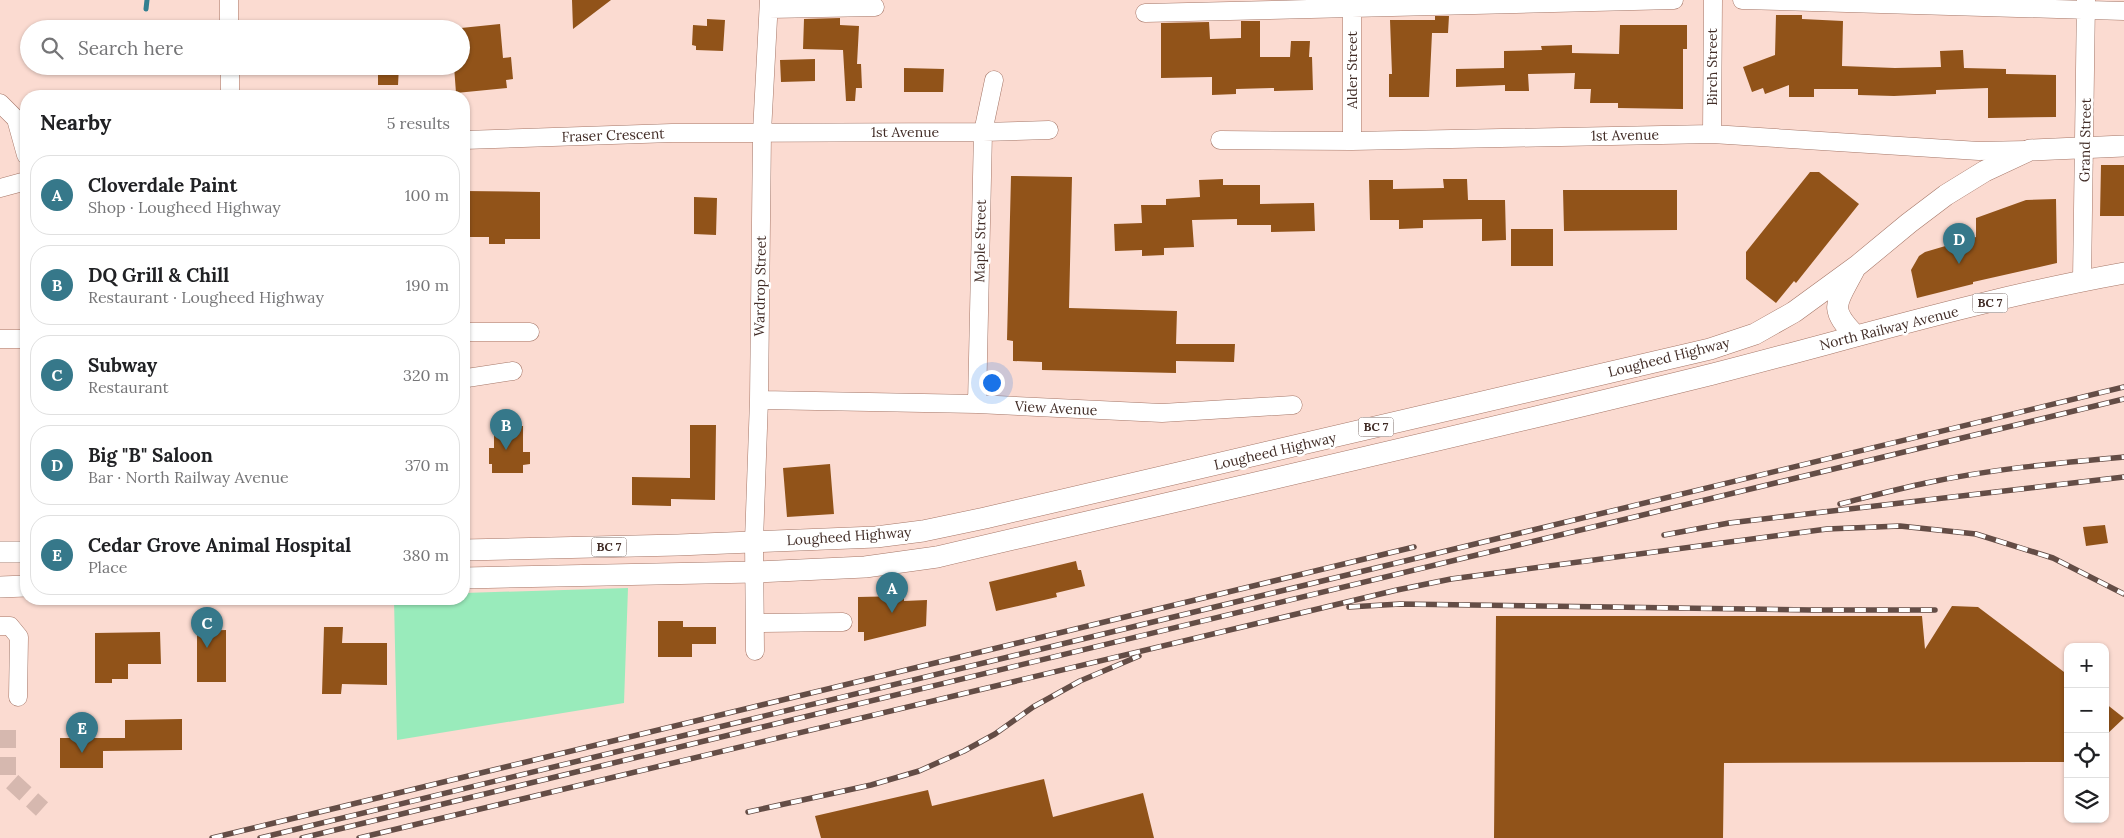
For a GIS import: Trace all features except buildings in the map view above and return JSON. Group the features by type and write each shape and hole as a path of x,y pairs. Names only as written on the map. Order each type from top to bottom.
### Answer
{"main road":[{"name":"BC 7","path":"2085,149 2124,146"},
{"name":"Lougheed Highway","path":"470,550 678,546 754,541 876,537 923,531 1710,349 1755,334 1794,312 1857,266 1908,223 1946,195 1985,171 2030,150 2085,149"},
{"path":"1856,336 1841,321 1837,311 1838,301 1857,266"},
{"name":"North Railway Avenue","path":"1714,373 2082,280 2124,273"},
{"name":"Lougheed Highway","path":"470,578 754,572 865,567 937,557 1714,373"},
{"path":"0,552 20,552"},
{"path":"0,587 20,586"}],"street":[{"path":"229,0 229,20"},
{"path":"1144,13 1352,4 1674,0"},
{"name":"Birch Street","path":"1712,134 1713,0"},
{"path":"1742,0 2086,5 2124,11"},
{"path":"769,4 875,7"},
{"name":"Wardrop Street","path":"755,651 754,541 759,400 762,132 769,4"},
{"name":"Alder Street","path":"1352,4 1352,141"},
{"name":"Grand Street","path":"2082,280 2086,5"},
{"path":"230,75 230,90"},
{"name":"Maple Street","path":"977,404 983,132 994,80"},
{"path":"0,103 16,118 20,133"},
{"name":"1st Avenue","path":"762,132 983,132 1049,130"},
{"name":"Fraser Crescent","path":"470,140 762,132"},
{"name":"1st Avenue","path":"1220,140 1352,141 1712,134 1980,151 2030,150"},
{"path":"0,188 20,182"},
{"path":"470,332 530,332"},
{"path":"0,339 20,339"},
{"path":"470,378 513,371"},
{"name":"View Avenue","path":"759,400 977,404 1162,413 1294,405"},
{"path":"755,623 843,622"},
{"path":"0,626 10,626 19,637 18,697"}],"green space":[{"path":"628,588 624,703 397,740 394,605 470,605 470,593"}],"waterway":[{"path":"146,9 147,0"}],"tunnel":[{"path":"7,730 7,777 42,809"}],"railway":[{"path":"260,838 2124,387"},
{"path":"302,838 2124,399"},
{"path":"1840,504 1950,478 2049,464 2124,457"},
{"path":"1664,535 1729,523 2124,477"},
{"path":"359,838 1397,590 1451,579 1827,529 1900,526 1976,534 2053,558 2124,594"},
{"path":"212,838 1414,547"},
{"path":"1349,607 1400,604 1935,610"},
{"path":"748,812 871,785 919,771 964,751 995,734 1033,707 1080,681 1139,656"}],"place":[{"name":"Big \"B\" Saloon","path":"1959,264"},
{"name":"DQ Grill & Chill","path":"506,450"},
{"name":"Cloverdale Paint","path":"892,613"},
{"name":"Subway","path":"207,648"},
{"name":"Cedar Grove Animal Hospital","path":"82,753"}]}
